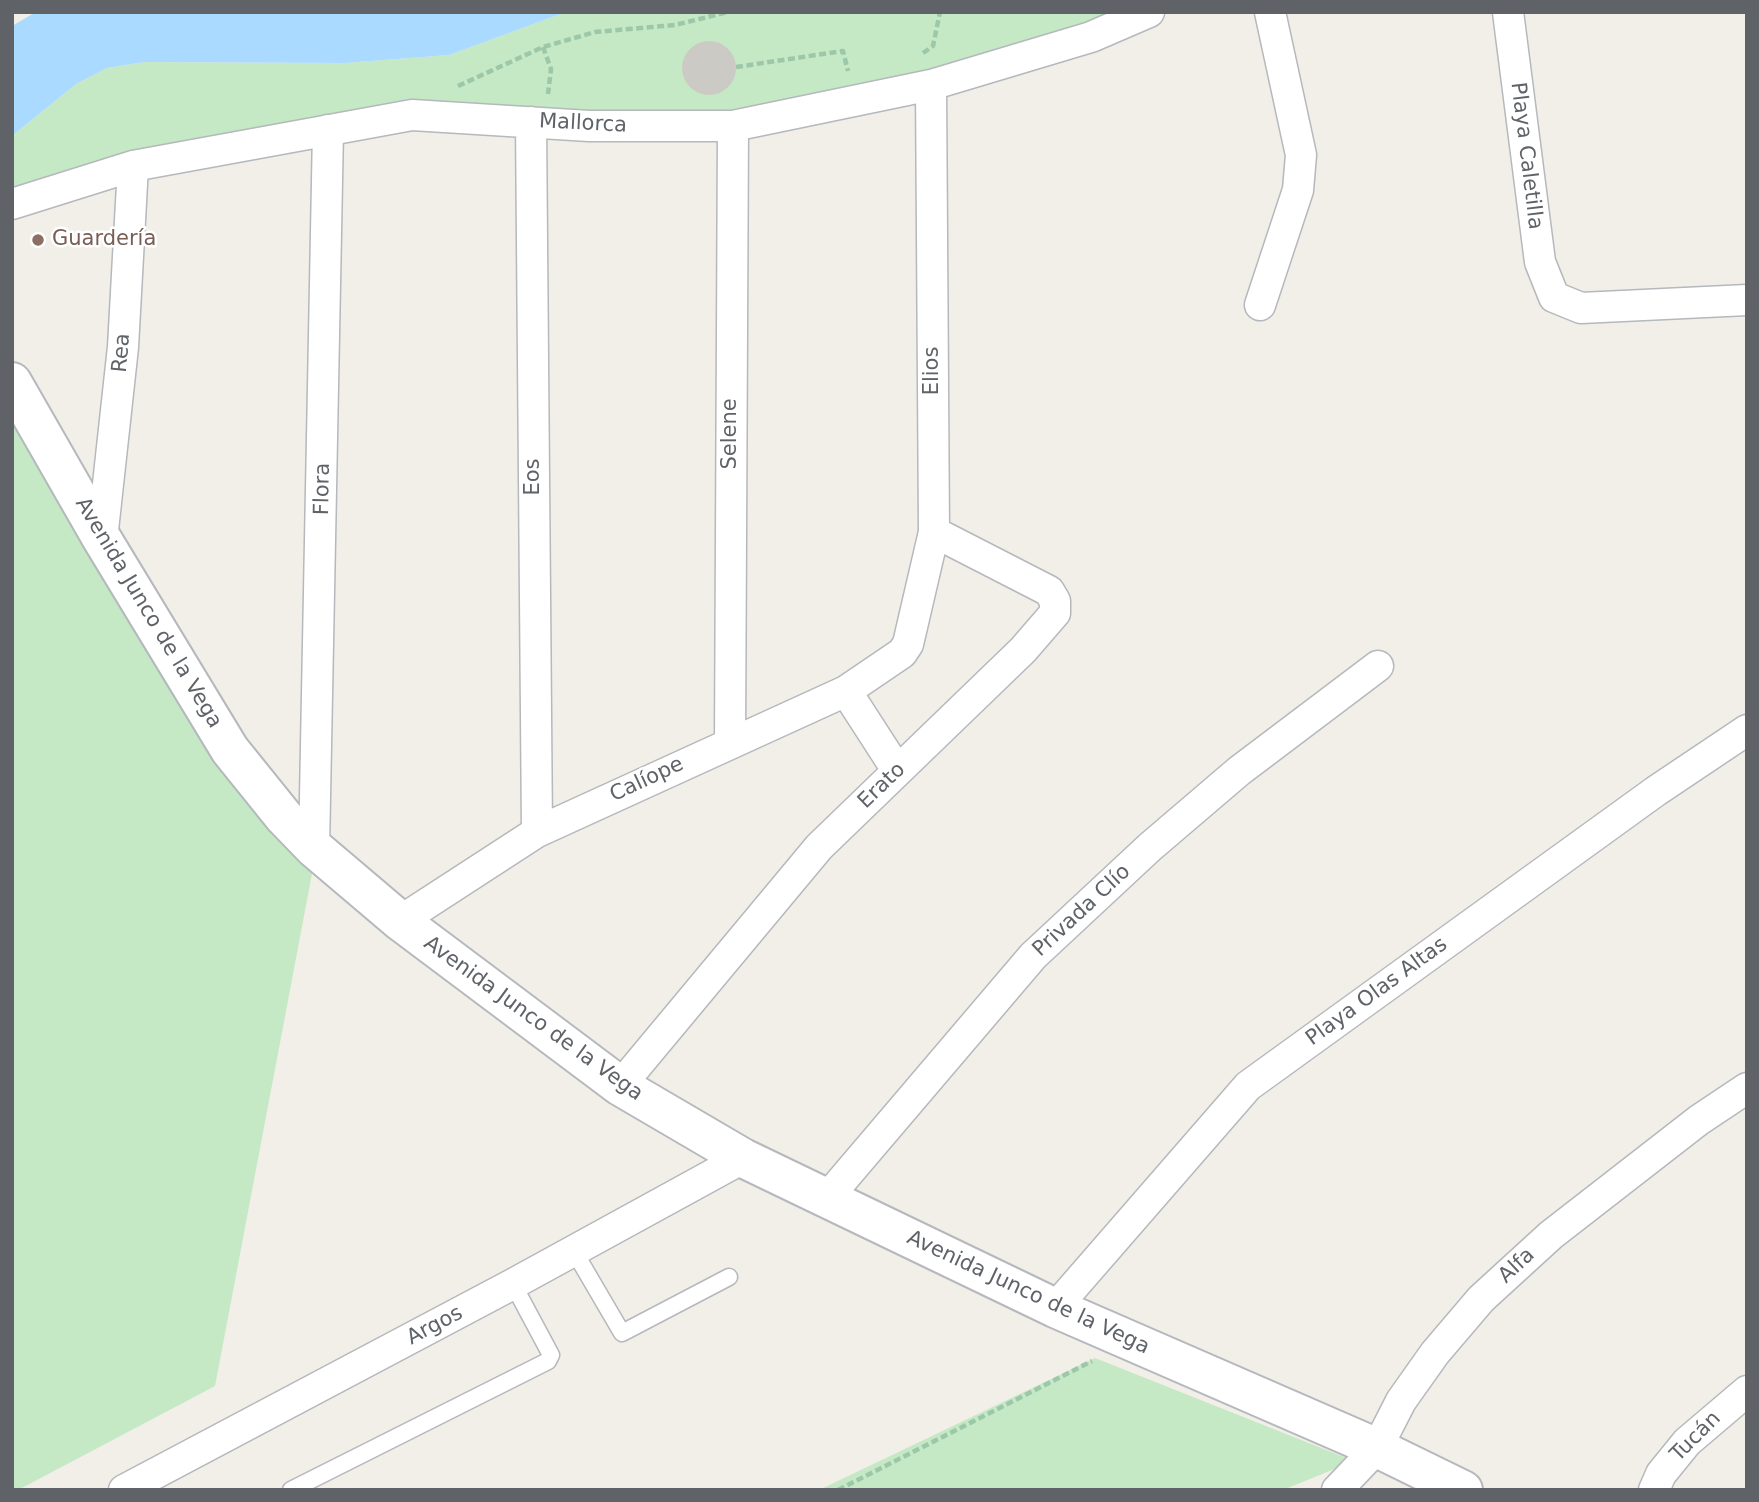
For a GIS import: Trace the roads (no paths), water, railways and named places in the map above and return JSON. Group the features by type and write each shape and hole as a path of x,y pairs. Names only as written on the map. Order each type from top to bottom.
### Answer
{"street":[{"name":"Mallorca","path":"12,204 133,166 412,115 533,109 635,127 733,126 931,85 1091,37 1149,12"},
{"path":"1260,305 1298,190 1301,155 1270,12"},
{"name":"Playa Caletilla","path":"1508,12 1539,262 1554,297 1581,308 1747,300"},
{"name":"Elios","path":"902,653 912,634 933,532 931,85"},
{"name":"Eos","path":"533,109 537,832"},
{"name":"Selene","path":"730,742 733,126"},
{"name":"Flora","path":"314,848 328,130"},
{"name":"Rea","path":"102,539 123,347 133,166"},
{"name":"Avenida Junco de la Vega","path":"12,382 102,539 230,750 284,817 314,848 400,921 621,1087 743,1158 1055,1308 1377,1448 1463,1490"},
{"name":"Erato","path":"621,1087 788,882 898,770 1023,650 1055,613 1056,607 1049,591 933,532"},
{"name":"Calíope","path":"400,921 537,832 846,691 902,653"},
{"name":"Privada Clío","path":"827,1198 1032,956 1150,847 1239,771 1378,666"},
{"path":"846,691 898,770"},
{"name":"Playa Olas Altas","path":"1055,1308 1248,1086 1656,791 1747,730"},
{"name":"Alfa","path":"1337,1490 1377,1448 1401,1402 1435,1353 1481,1299 1551,1234 1699,1121 1747,1088"},
{"name":"Argos","path":"124,1490 513,1284 743,1158"},
{"name":"Tucán","path":"1654,1490 1661,1474 1687,1442 1747,1391"}],"lane":[{"path":"574,1251 622,1333 729,1277"},
{"path":"291,1490 548,1360 551,1355 513,1284"}],"water":[{"path":"36,12 566,12 449,55 345,63 144,62 107,68 76,84 12,136 12,26"}],"place":[{"name":"Guardería","path":"38,240"}]}
